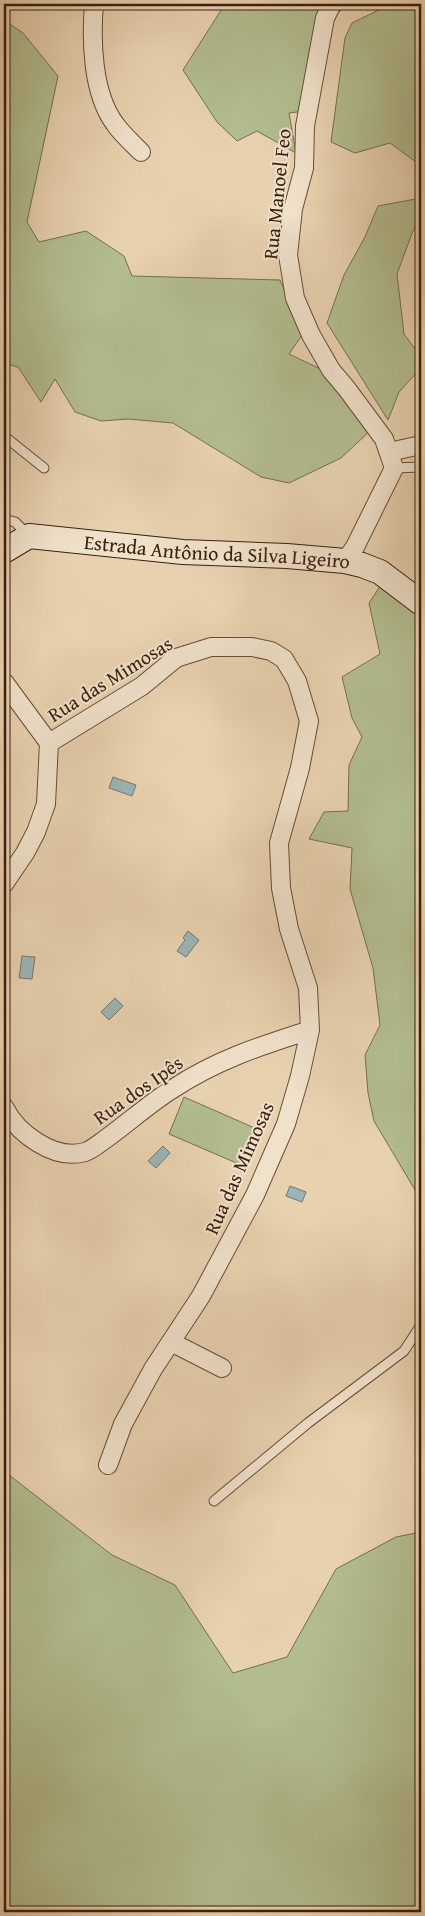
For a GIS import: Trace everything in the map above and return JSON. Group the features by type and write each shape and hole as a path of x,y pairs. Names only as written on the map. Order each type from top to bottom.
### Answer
{"street":[{"path":"94,4 92,28 94,52 97,79 104,102 114,123 140,152"},
{"name":"Rua Manoel Feo","path":"332,4 325,18 307,116 304,168 293,209 288,255 295,298 311,335 331,370 374,425 391,460"},
{"path":"345,561 355,547 391,460 421,445"},
{"path":"4,551 29,536"},
{"name":"Estrada Antônio da Silva Ligeiro","path":"29,536 183,552 287,556 345,561 380,572 421,603"},
{"name":"Rua das Mimosas","path":"49,743 142,686 176,658 211,647 252,647 271,651 284,659 297,681 308,721 300,768 279,844 281,888 288,929 308,988 310,1030 286,1124 255,1195 201,1296 153,1369 123,1424 108,1465"},
{"path":"4,682 49,743 46,804 36,832 25,853 4,884"},
{"name":"Rua dos Ipês","path":"4,1107 8,1114 35,1142 56,1151 72,1154 86,1152 170,1090 207,1069 245,1051 310,1030"},
{"path":"171,1342 222,1368"}],"lane":[{"path":"4,436 44,468"},
{"path":"391,460 421,467"},
{"path":"4,519 15,522 29,536"},
{"path":"214,1501 308,1423 404,1351 421,1325"}],"green space":[{"path":"225,4 351,4 343,7 328,26 312,110 289,113 296,153 257,131 237,141 217,122 183,70"},
{"path":"391,4 421,4 421,163 416,162 390,143 355,153 331,142 345,38 352,23"},
{"path":"4,20 23,33 58,76 27,222 39,242 86,231 124,256 132,276 280,280 304,332 289,354 331,374 370,431 341,458 289,483 261,477 173,423 128,419 101,421 75,412 55,379 41,402 18,367 4,363"},
{"path":"421,198 421,226 414,228 397,274 404,334 421,357 421,368 399,392 388,420 327,323 344,275 365,237 378,206"},
{"path":"387,576 421,594 421,1200 374,1121 368,1093 365,1055 380,1025 373,968 350,889 352,848 309,839 324,812 348,811 349,765 362,737 352,718 342,677 380,654 369,603"},
{"path":"184,1097 257,1129 241,1165 169,1134"},
{"path":"4,1472 112,1555 175,1585 233,1673 287,1657 336,1569 396,1537 421,1532 421,1912 4,1912"}],"water":[{"path":"113,777 136,785 132,796 109,788"},
{"path":"188,931 199,940 186,957 177,951 185,940 183,938"},
{"path":"22,956 35,957 32,979 19,978"},
{"path":"115,998 123,1006 109,1020 101,1012"},
{"path":"163,1146 170,1153 156,1168 148,1161"},
{"path":"290,1186 306,1192 302,1202 286,1196"}]}
